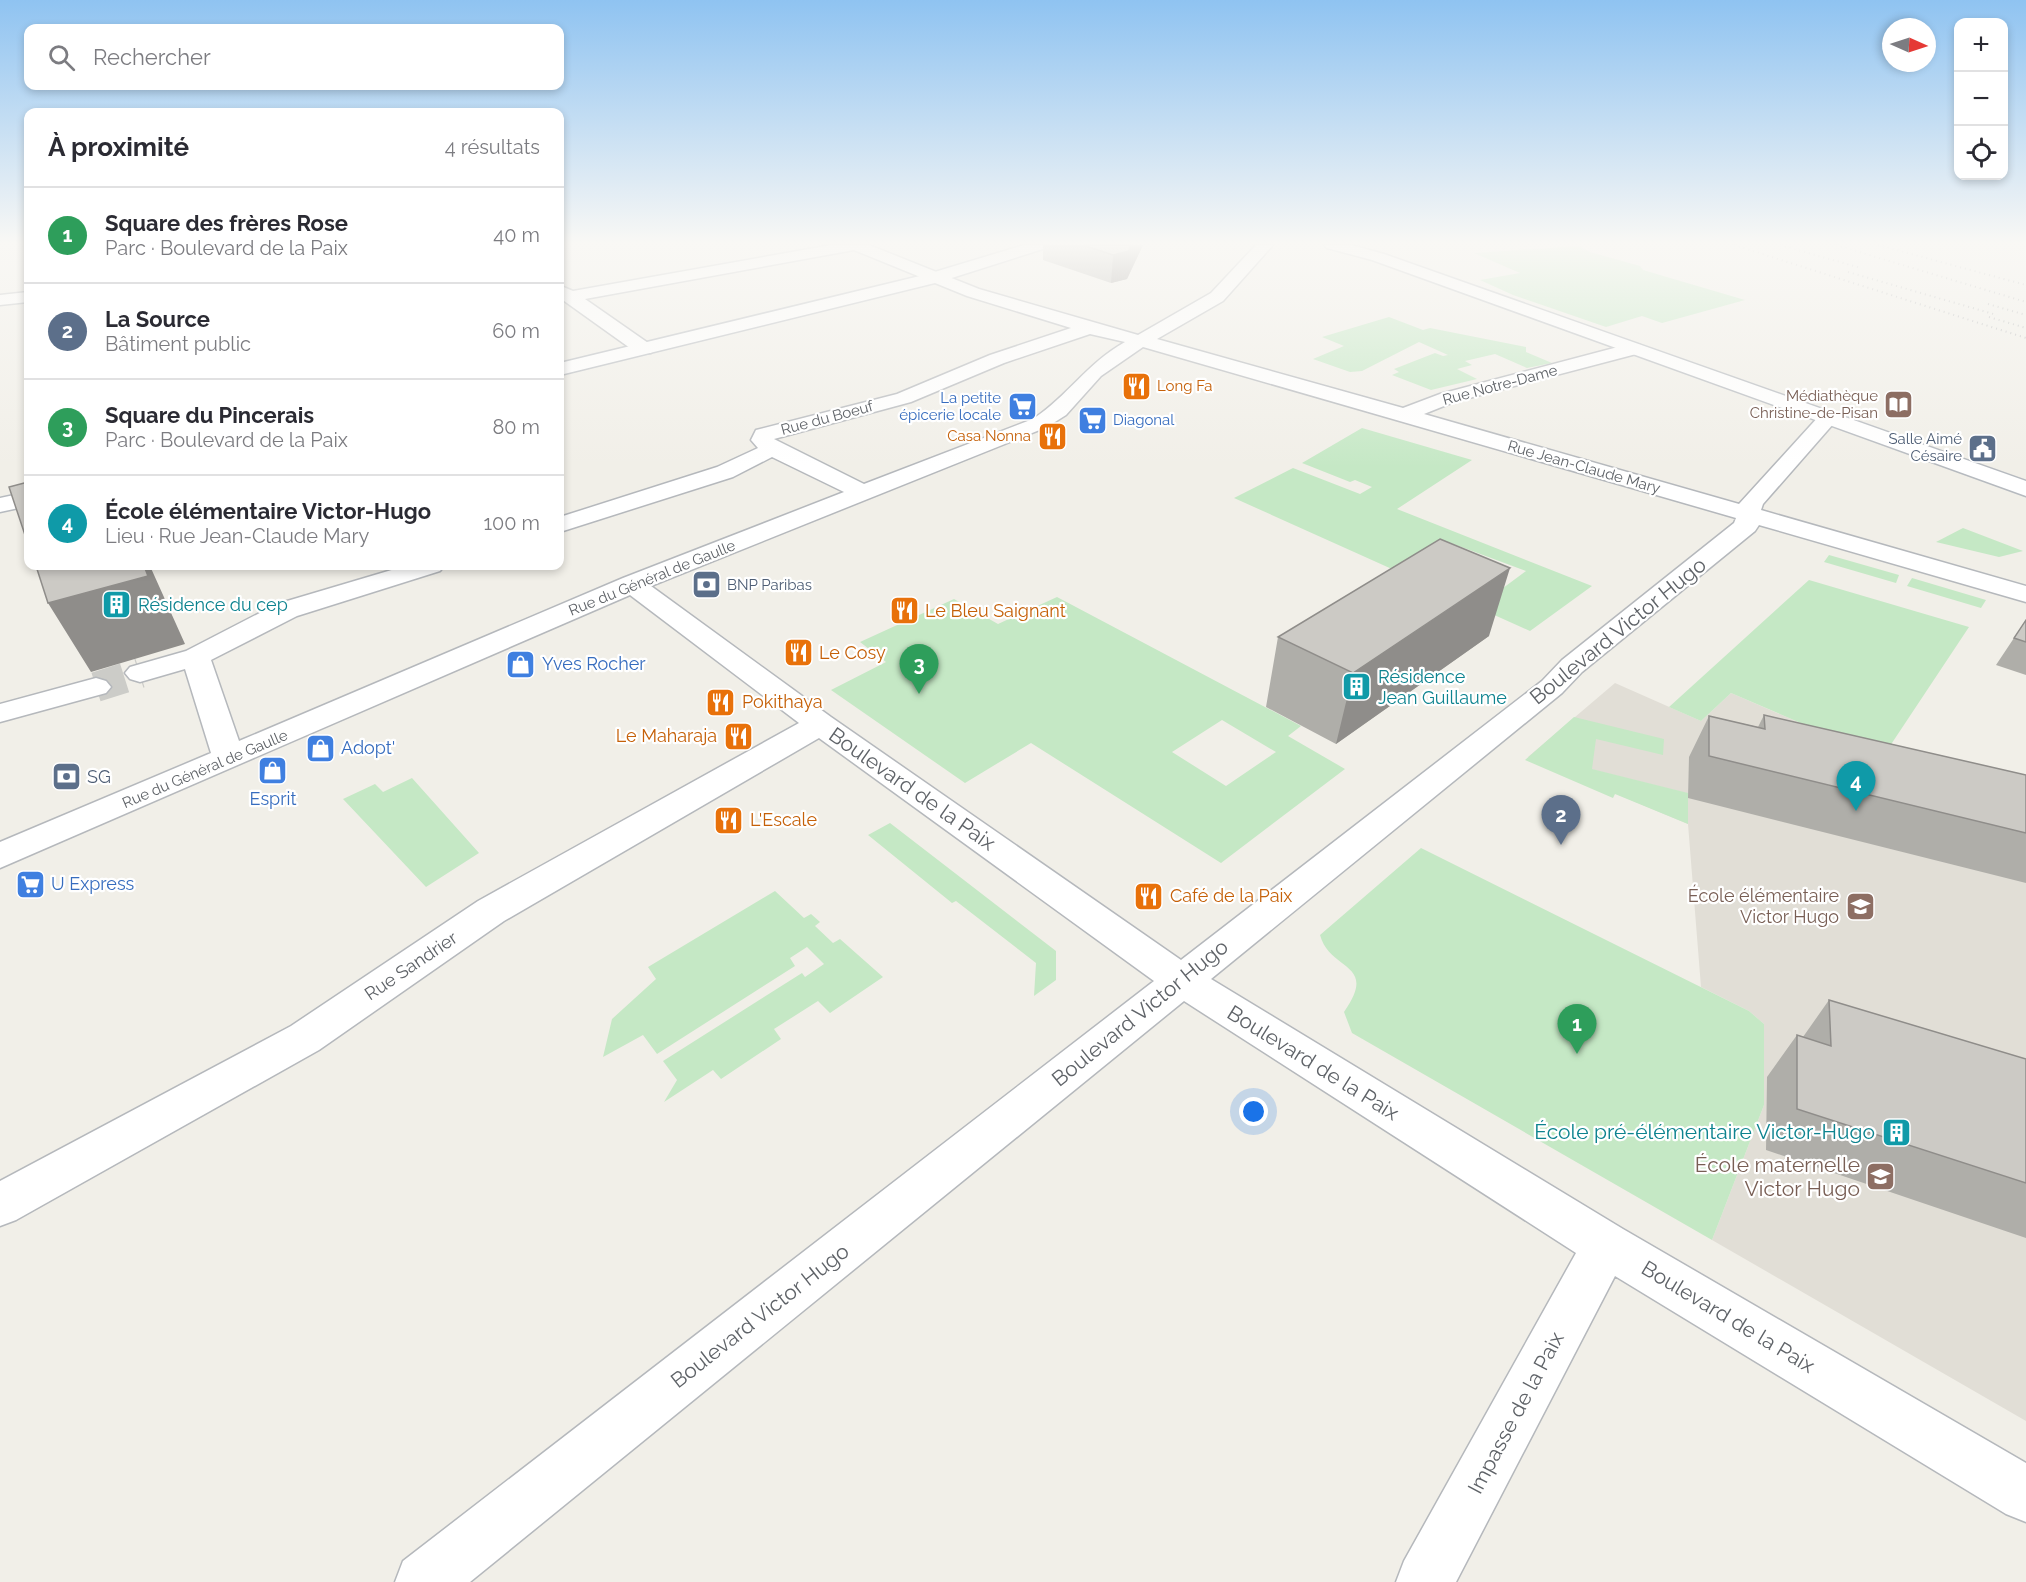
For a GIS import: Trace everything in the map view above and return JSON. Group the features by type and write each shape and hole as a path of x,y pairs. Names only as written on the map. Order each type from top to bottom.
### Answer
{"street":[{"path":"601,319 644,349"},
{"path":"564,368 767,319"},
{"name":"Rue Jean-Claude Mary","path":"1054,319 1086,329 1142,341 1750,513 2026,594"},
{"name":"Rue du Général de Gaulle","path":"0,856 632,584 1040,423 1059,411 1094,372 1123,351 1178,319"},
{"path":"1550,319 2026,489"},
{"name":"Rue du Boeuf","path":"564,524 725,471 772,449 762,440 764,435 904,398 997,359 1086,329"},
{"name":"Rue Notre-Dame","path":"1403,415 1448,398 1633,349"},
{"name":"Boulevard Victor Hugo","path":"424,1582 1552,687 1572,666 1746,526 1751,503 1827,419"},
{"path":"772,449 864,493"},
{"path":"0,507 24,501"},
{"path":"140,673 196,657 287,610 418,570"},
{"name":"Boulevard de la Paix","path":"632,584 820,724 1181,981 1606,1245 2026,1494"},
{"path":"196,657 229,758"},
{"path":"14,709 96,687"},
{"name":"Rue Sandrier","path":"0,1205 305,1038 491,911 820,724"},
{"name":"Impasse de la Paix","path":"1425,1582 1606,1245"}],"shaded area":[{"name":"École élémentaire Victor Hugo","path":"1615,683 1701,721 1731,693 1916,773 2026,789 2026,1421 1712,1240 1764,1105 1764,1024 1749,1011 1701,987 1688,824 1528,757"}],"green space":[{"path":"1383,319 1394,319 1423,330 1430,328 1526,347 1526,352 1552,363 1527,368 1495,354 1465,361 1472,365 1457,369 1477,379 1431,390 1392,375 1399,372 1394,369 1435,353 1448,355 1419,342 1362,371 1350,372 1313,359 1344,346 1322,337"},
{"path":"1582,319 1633,319 1606,327"},
{"path":"1650,319 1677,319 1662,323"},
{"path":"1362,428 1472,460 1397,509 1592,586 1530,631 1234,498 1293,468 1360,494 1372,487 1355,480 1350,482 1302,463","holes":["1448,542 1526,571 1495,594 1421,559"]},
{"path":"1963,528 2023,551 1999,557 1936,542"},
{"path":"1829,555 1899,575 1896,583 1824,562"},
{"path":"1912,578 1986,600 1981,608 1907,586"},
{"path":"1809,580 1969,627 1882,758 1731,693 1701,721 1669,707"},
{"path":"1057,597 1301,726 1288,736 1345,769 1221,863 1031,743 965,783 831,690 886,662 860,642 954,599 998,624","holes":["1222,720 1276,752 1226,786 1172,752"]},
{"path":"1574,717 1664,739 1663,755 1596,739 1592,769 1688,793 1688,824 1615,794 1613,798 1525,760"},
{"path":"412,778 479,853 426,887 343,799 375,784 383,792"},
{"path":"890,823 1056,951 1056,980 1034,996 1036,963 956,901 952,903 868,835"},
{"path":"1421,848 1749,1011 1764,1024 1764,1105 1712,1240 1352,1033 1344,1012 1353,996 1356,984 1354,975 1325,947 1320,935"},
{"path":"775,891 804,918 811,914 820,922 815,926 833,943 840,939 883,977 830,1013 818,1001 774,1029 781,1039 721,1079 713,1070 664,1102 677,1080 663,1061 802,973 805,977 824,964 807,947 790,958 795,966 657,1054 643,1035 603,1057 612,1019 656,979 648,967"}],"building":[{"path":"24,483 24,532 9,487"},
{"path":"1440,539 1510,568 1353,673 1278,637"},
{"path":"37,570 146,570 148,576 48,603"},
{"path":"2026,620 2026,642 2014,638"},
{"path":"1764,715 2026,775 2026,833 1709,756 1709,716 1765,729"},
{"path":"1829,1000 2026,1059 2026,1183 1797,1109 1797,1035 1831,1046"}],"tunnel":[{"path":"96,687 140,673"}],"railway":[{"path":"1966,319 2026,338"},
{"path":"1995,319 2026,328"}],"place":[{"name":"Long Fa","path":"1136,386"},
{"name":"Médiathèque Christine-de-Pisan","path":"1899,405"},
{"name":"La petite épicerie locale","path":"1022,407"},
{"name":"Diagonal","path":"1092,420"},
{"name":"Casa Nonna","path":"1052,436"},
{"name":"Salle Aimé Césaire","path":"1983,448"},
{"name":"BNP Paribas","path":"706,585"},
{"name":"Résidence du cep","path":"117,605"},
{"name":"Le Bleu Saignant","path":"904,611"},
{"name":"Le Cosy","path":"798,653"},
{"name":"Yves Rocher","path":"521,664"},
{"name":"Résidence Jean Guillaume","path":"1357,687"},
{"name":"Square du Pincerais","path":"919,694"},
{"name":"Pokithaya","path":"721,702"},
{"name":"Le Maharaja","path":"738,736"},
{"name":"Adopt'","path":"320,748"},
{"name":"Esprit","path":"273,770"},
{"name":"SG","path":"66,777"},
{"name":"École élémentaire Victor-Hugo","path":"1856,811"},
{"name":"L'Escale","path":"729,820"},
{"name":"La Source","path":"1561,845"},
{"name":"U Express","path":"30,884"},
{"name":"Café de la Paix","path":"1149,896"},
{"name":"École élémentaire Victor Hugo","path":"1860,906"},
{"name":"Square des frères Rose","path":"1577,1054"},
{"name":"École pré-élémentaire Victor-Hugo","path":"1896,1132"},
{"name":"École maternelle Victor Hugo","path":"1881,1177"}]}
